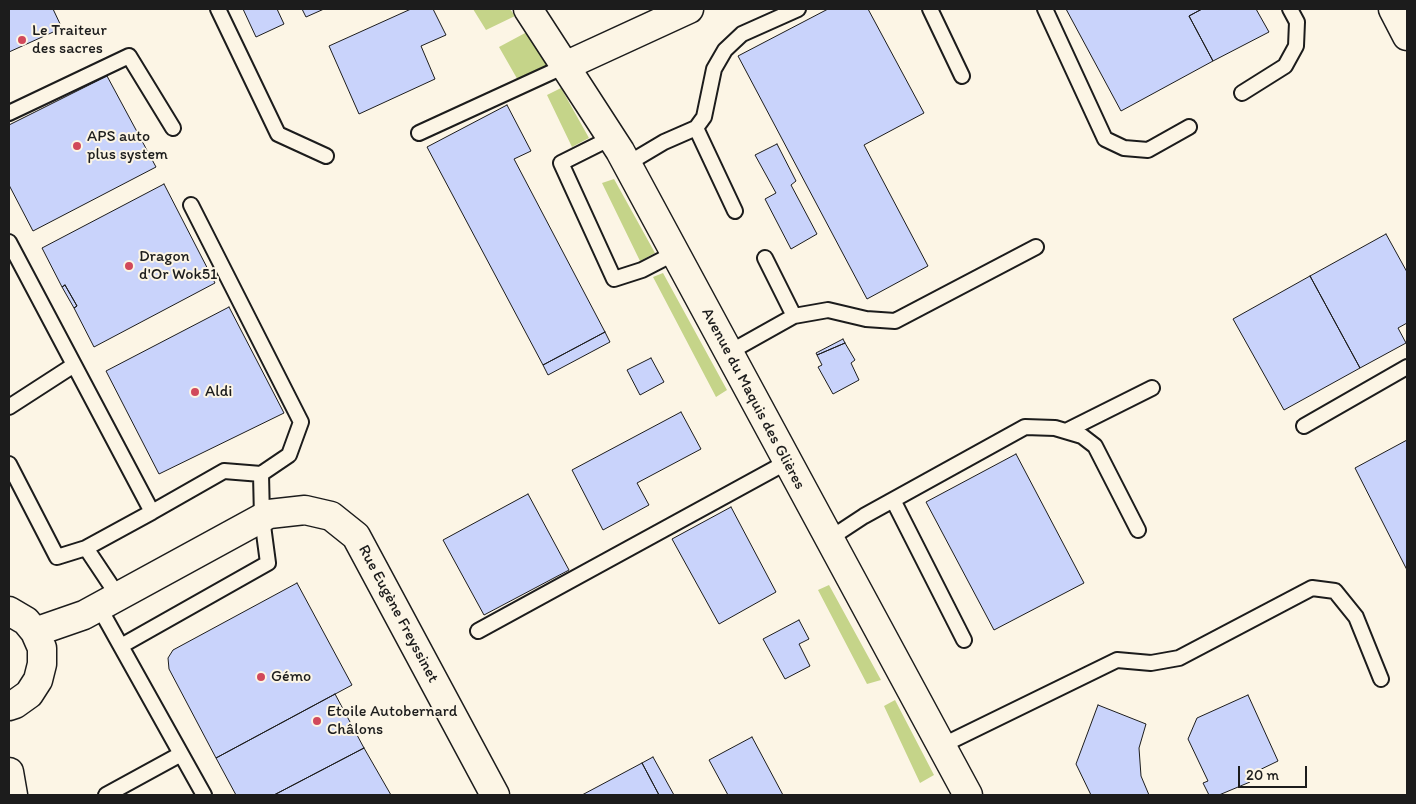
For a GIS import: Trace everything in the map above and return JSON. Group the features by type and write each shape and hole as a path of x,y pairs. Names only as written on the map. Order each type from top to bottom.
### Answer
{"street":[{"name":"Avenue du Maquis des Glières","path":"528,9 627,164 968,795"},
{"path":"565,66 689,9"},
{"path":"1393,9 1407,36"},
{"name":"Rue Eugène Freyssinet","path":"35,632 84,615 269,514 306,510 331,516 356,536 495,795"},
{"path":"9,612 26,621 35,632 42,648 42,664 38,680 28,694 15,704 9,706"},
{"path":"9,772 12,795"}],"lane":[{"path":"218,9 278,134 326,156"},
{"path":"627,164 664,142 696,128 704,117 714,69 725,50 742,34 798,9"},
{"path":"930,9 962,76"},
{"path":"1045,9 1105,139 1124,148 1148,150 1189,127"},
{"path":"1242,93 1285,66 1296,46 1297,22 1290,9"},
{"path":"9,113 129,56 173,128"},
{"path":"419,133 565,66"},
{"path":"696,128 735,211"},
{"path":"611,138 561,163 614,279 642,270 675,254"},
{"path":"9,464 57,558 86,548 224,471 261,474 289,456 301,422 191,205"},
{"path":"9,242 152,512"},
{"path":"728,353 794,316 828,310 866,319 895,321 1036,247"},
{"path":"765,258 794,316"},
{"path":"9,407 74,365"},
{"path":"1304,426 1407,367"},
{"path":"1066,431 1152,388"},
{"path":"828,539 893,500 1026,427 1055,428 1066,431 1082,436 1095,446 1138,530"},
{"path":"478,631 787,462"},
{"path":"121,646 268,563 262,518 261,474"},
{"path":"893,500 964,640"},
{"path":"86,548 109,602 121,646 204,795"},
{"path":"941,746 1116,660 1150,662 1179,658 1312,588 1335,591 1356,617 1382,679"},
{"path":"106,795 181,754"}],"green space":[{"path":"473,9 510,9 515,16 486,30"},
{"path":"527,32 550,67 519,82 499,47"},
{"path":"561,88 589,138 572,147 547,95"},
{"path":"614,179 655,253 640,261 602,183"},
{"path":"663,273 727,390 716,397 653,277"},
{"path":"829,585 881,680 867,684 818,590"},
{"path":"895,700 934,775 920,783 884,706"}],"building":[{"name":"Le Traiteur des sacres","path":"9,9 53,9 62,28 9,52"},
{"path":"243,9 277,9 284,24 256,37"},
{"path":"302,9 324,9 306,17"},
{"path":"411,9 433,9 446,35 421,46 435,79 359,114 329,46"},
{"path":"828,9 868,9 924,113 864,145 928,266 867,299 738,56"},
{"path":"1066,9 1202,9 1189,16 1213,61 1121,111"},
{"path":"1202,9 1256,9 1269,32 1213,61 1189,16"},
{"name":"APS auto plus system","path":"107,76 156,167 33,231 9,185 9,125"},
{"path":"507,105 531,151 514,159 605,332 543,365 427,147"},
{"path":"777,144 796,181 791,185 817,234 791,249 765,199 776,193 755,155"},
{"name":"Dragon d'Or Wok51","path":"164,184 215,283 94,347 74,308 77,306 65,285 62,287 42,248"},
{"path":"1386,234 1407,272 1407,323 1398,328 1406,343 1360,368 1310,276"},
{"path":"1310,276 1360,368 1284,410 1233,319"},
{"path":"65,285 77,306 74,308 62,287"},
{"name":"Aldi","path":"229,307 284,413 159,474 106,371"},
{"path":"605,332 610,342 548,375 543,365"},
{"path":"843,339 845,343 817,355 816,353"},
{"path":"845,343 855,360 851,363 859,380 833,394 818,367 822,365 817,355"},
{"path":"651,358 664,382 640,395 627,370"},
{"path":"681,412 701,449 637,483 649,505 603,530 572,470"},
{"path":"1407,440 1407,570 1355,468"},
{"path":"1016,454 1084,583 994,630 926,502"},
{"path":"528,494 569,570 484,615 443,540"},
{"path":"731,507 776,592 719,624 672,539"},
{"name":"Gémo","path":"297,583 352,685 216,758 169,669 168,658 173,650"},
{"path":"799,620 809,639 799,644 810,666 785,679 763,639"},
{"name":"Etoile Autobernard Châlons","path":"335,694 364,748 274,795 236,795 216,758"},
{"path":"1248,695 1278,761 1247,776 1250,782 1219,795 1209,795 1203,783 1208,781 1188,739 1197,718"},
{"path":"1098,705 1146,724 1139,748 1141,776 1149,795 1091,795 1076,764"},
{"path":"752,737 783,795 728,795 709,760"},
{"path":"364,748 391,795 274,795"},
{"path":"653,757 674,795 659,795 642,763"},
{"path":"642,763 659,795 582,795"}],"place":[{"name":"Le Traiteur des sacres","path":"22,40"},
{"name":"APS auto plus system","path":"77,146"},
{"name":"Dragon d'Or Wok51","path":"129,266"},
{"name":"Aldi","path":"195,392"},
{"name":"Gémo","path":"261,677"},
{"name":"Etoile Autobernard Châlons","path":"317,721"}]}
